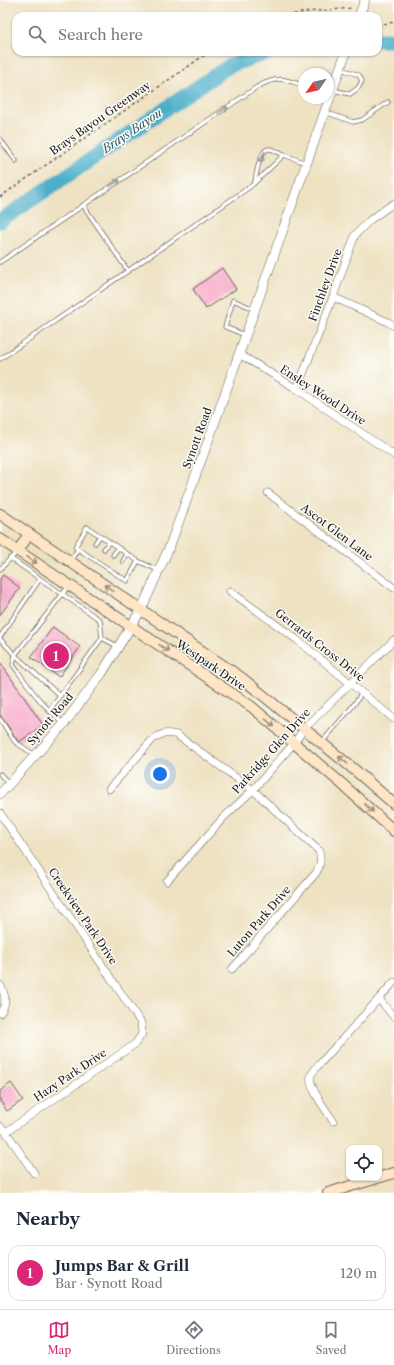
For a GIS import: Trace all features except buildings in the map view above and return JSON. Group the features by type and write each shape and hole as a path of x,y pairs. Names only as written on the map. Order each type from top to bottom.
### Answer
{"main road":[{"name":"Westpark Drive","path":"0,514 243,679 394,804"},
{"path":"14,554 29,534"},
{"name":"Westpark Drive","path":"0,539 14,554 69,585 252,707 394,831"},
{"path":"328,1193 394,1173"}],"street":[{"name":"Synott Road","path":"334,86 345,56"},
{"name":"Synott Road","path":"0,794 64,724 102,673 141,610 169,548 328,104"},
{"name":"Finchley Drive","path":"297,390 355,235 370,220 394,203"},
{"path":"333,297 394,326"},
{"name":"Ensley Wood Drive","path":"239,354 394,454"},
{"name":"Ascot Glen Lane","path":"268,493 394,588"},
{"name":"Gerrards Cross Drive","path":"230,591 296,639 351,682 394,719"},
{"name":"Parkridge Glen Drive","path":"167,881 224,817 253,790 294,743 304,729 394,640"},
{"name":"Luton Park Drive","path":"109,789 153,739 160,734 169,732 178,735 253,790 319,851 321,858 320,866 316,873 232,969"},
{"name":"Creekview Park Drive","path":"0,813 141,1023 142,1034"},
{"path":"333,1121 315,1093 311,1076 317,1067 394,982"},
{"path":"0,985 6,1001 0,1013"},
{"path":"379,999 394,1017"},
{"name":"Hazy Park Drive","path":"6,1132 135,1044 142,1034"},
{"path":"0,1126 6,1132 34,1173"}],"lane":[{"path":"334,94 350,94 358,88 362,81 359,75 340,69"},
{"path":"0,262 83,204 257,87 268,81 277,79 285,79 298,84"},
{"path":"325,112 353,122 362,120 388,102"},
{"path":"0,139 16,161"},
{"path":"255,183 257,171 264,152 268,149 306,163"},
{"path":"0,359 255,183 284,155"},
{"path":"83,204 128,271"},
{"path":"245,336 225,328 233,300 255,310"},
{"path":"138,561 127,580 117,571 106,567 75,547 87,527 138,561 159,570"},
{"path":"95,543 100,536"},
{"path":"104,549 109,542"},
{"path":"113,555 118,548"},
{"path":"70,562 78,549"},
{"path":"88,555 90,551"},
{"path":"0,569 14,554 40,579 100,620 102,638 49,711"},
{"path":"122,562 127,554"},
{"path":"97,561 100,556"},
{"path":"106,567 109,563"},
{"path":"40,579 0,638 15,655 60,695"},
{"path":"64,724 37,699 13,665 15,655 69,585"},
{"path":"102,638 118,647"},
{"path":"321,743 363,692"},
{"path":"0,719 15,742 36,756"},
{"path":"0,774 9,784"}],"path":[{"path":"312,12 342,8 361,10"},
{"path":"382,24 394,22"},
{"name":"Brays Bayou Greenway","path":"0,198 203,56"}],"waterway":[{"name":"Brays Bayou","path":"382,40 394,40"},
{"name":"Brays Bayou","path":"0,221 229,66 257,56"}],"place":[{"name":"Jumps Bar & Grill","path":"56,656"}]}
